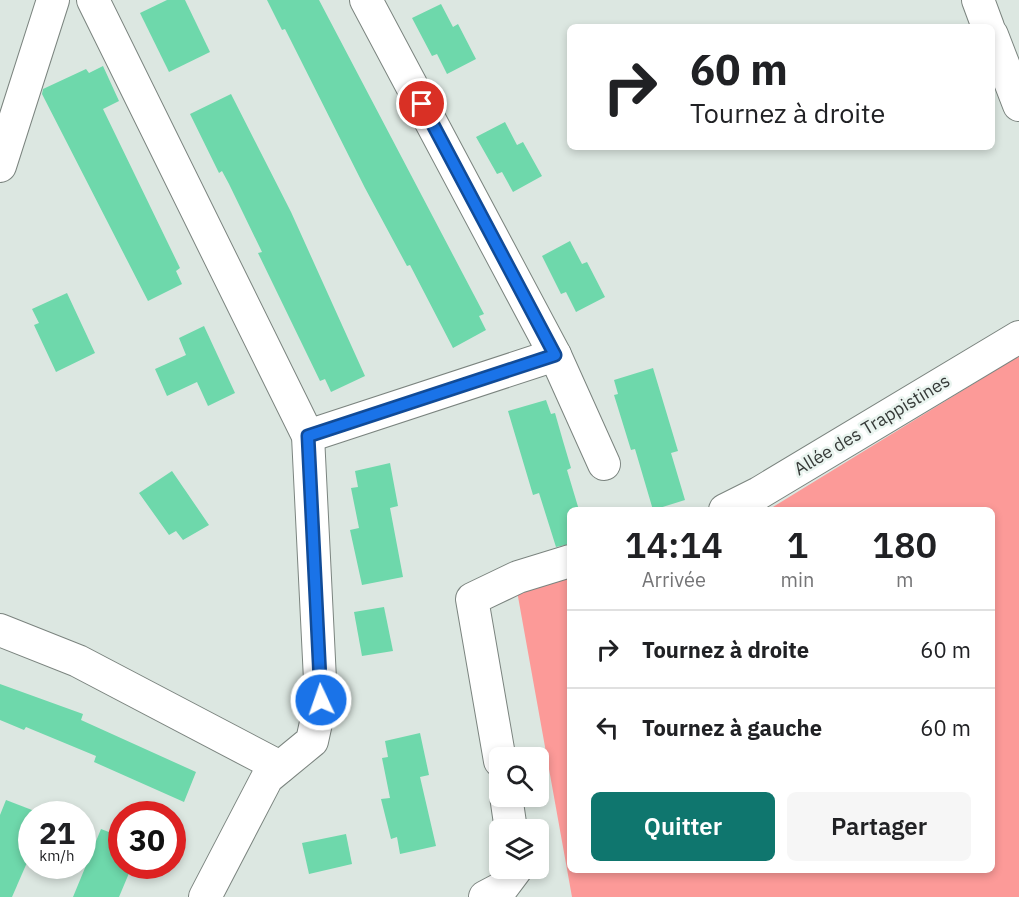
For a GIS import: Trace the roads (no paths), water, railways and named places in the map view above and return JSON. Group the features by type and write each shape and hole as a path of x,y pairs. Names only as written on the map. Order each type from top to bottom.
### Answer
{"street":[{"path":"0,166 53,0"},
{"path":"93,0 308,436 321,700 312,741 267,778 205,897"},
{"path":"366,0 555,355 604,464"},
{"path":"978,0 987,24"},
{"path":"995,43 1019,105"},
{"name":"Allée des Trappistines","path":"731,507 759,493 1019,337"},
{"path":"308,436 555,355"},
{"path":"498,747 472,599 518,577 567,562"},
{"path":"0,630 78,662 280,767"},
{"path":"485,897 502,888 509,879"}]}
